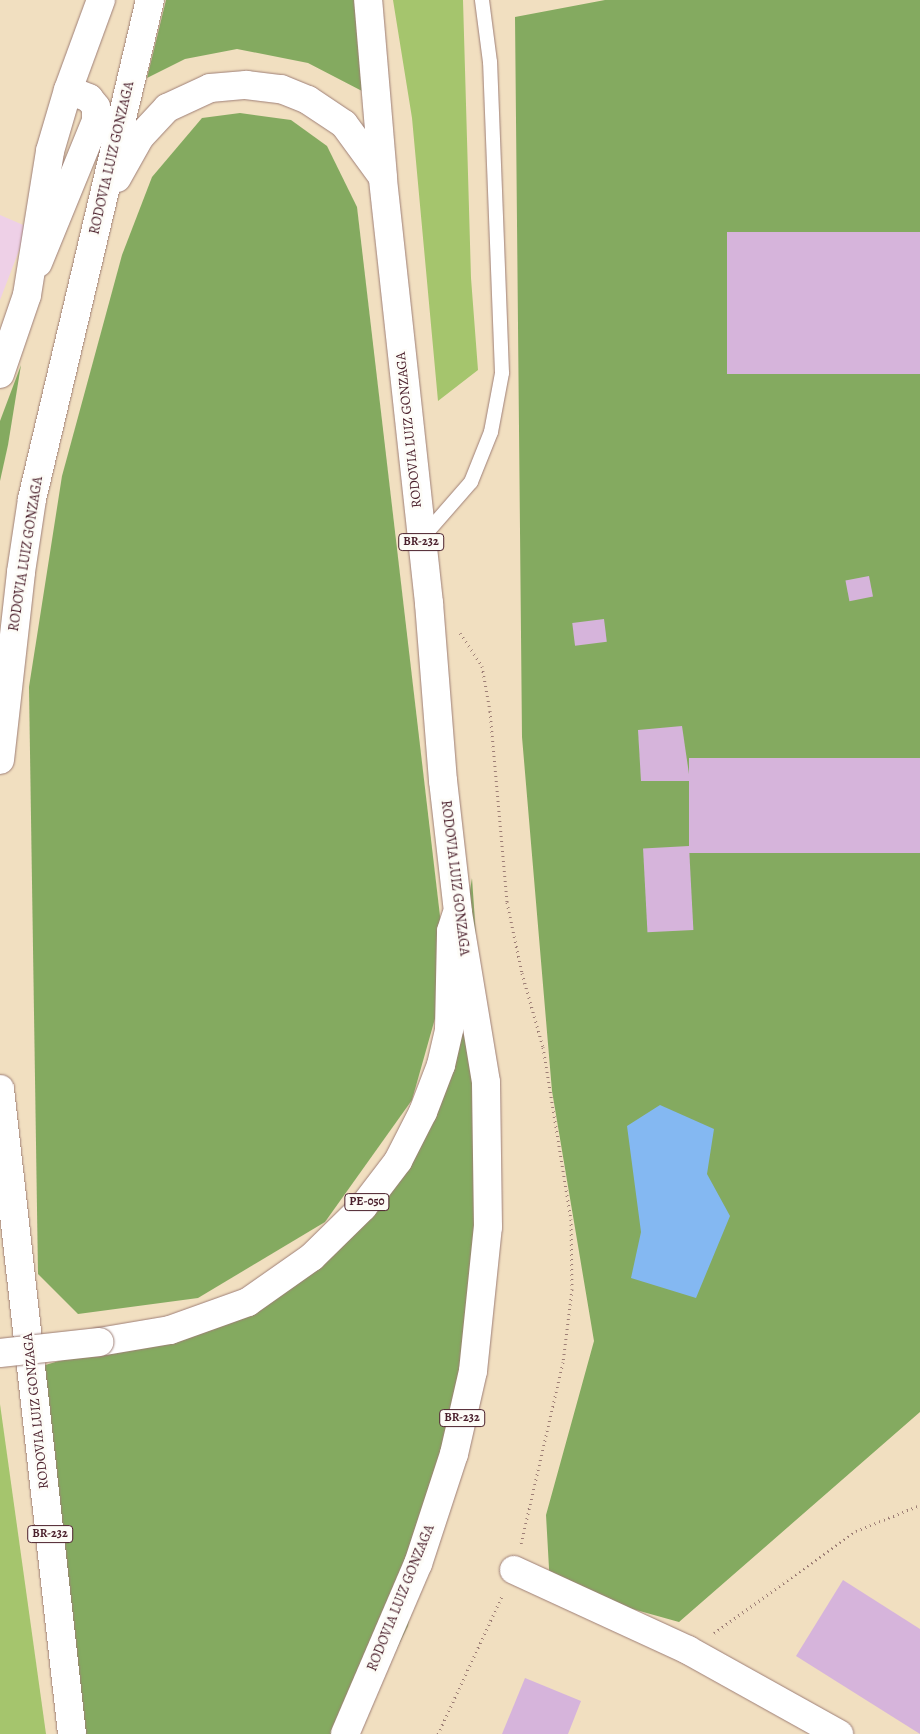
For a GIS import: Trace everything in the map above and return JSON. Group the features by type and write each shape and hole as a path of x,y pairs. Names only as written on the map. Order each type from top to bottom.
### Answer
{"main road":[{"path":"26,295 50,152 68,90 102,0"},
{"name":"RODOVIA LUIZ GONZAGA","path":"0,760 21,572 32,499 150,0"},
{"name":"RODOVIA LUIZ GONZAGA","path":"346,1734 418,1564 454,1454 473,1371 481,1316 488,1227 486,1082 458,912 429,603 383,178 368,0"},
{"path":"103,202 140,137 167,108 210,88 246,85 281,89 299,96 344,124 383,178"},
{"path":"0,374 26,295 96,121 96,107 90,98 68,90"},
{"name":"PE-050","path":"0,1353 99,1342 170,1330 248,1302 312,1257 363,1207 398,1161 423,1112 440,1065 449,1029 452,931 458,912"},
{"name":"RODOVIA LUIZ GONZAGA","path":"0,1089 72,1734"},
{"path":"514,1570 688,1650 839,1734"}],"lane":[{"path":"421,540 471,482 491,432 502,373 490,62 482,0"}],"path":[{"path":"429,603 458,629 482,666 490,711 507,902 544,1047 571,1219 572,1289 563,1362 536,1493 514,1570 438,1734"},
{"path":"688,1650 761,1601 856,1531 920,1505"}],"shaded area":[{"path":"0,215 28,227 0,300"}],"green space":[{"path":"166,0 355,0 362,91 308,63 237,49 185,59 147,78"},
{"path":"393,0 463,0 471,278 478,370 438,401 412,118"},
{"path":"605,0 920,0 920,1412 679,1622 550,1586 546,1515 594,1341 552,1091 522,737 515,17"},
{"path":"240,113 291,120 327,146 357,207 447,976 412,1100 325,1222 198,1298 78,1314 38,1274 29,687 62,476 122,255 152,177 202,118"},
{"path":"21,365 8,445 0,481 0,421"},
{"path":"472,878 486,1082 485,1293 418,1564 408,1626 355,1734 81,1734 32,1369 209,1316 363,1207 441,1065"},
{"path":"0,1404 46,1734 0,1734"}],"water":[{"path":"660,1105 714,1129 707,1174 730,1216 696,1298 631,1278 641,1232 627,1126"}],"building":[{"path":"727,232 920,232 920,374 727,374"},
{"path":"869,576 873,597 849,601 845,581"},
{"path":"604,619 607,642 575,646 572,623"},
{"path":"682,726 690,781 641,781 638,730"},
{"path":"689,758 920,758 920,853 689,853"},
{"path":"689,846 693,930 647,932 643,848"},
{"path":"843,1580 920,1629 920,1734 796,1656"},
{"path":"525,1678 581,1701 568,1734 502,1734"}]}
